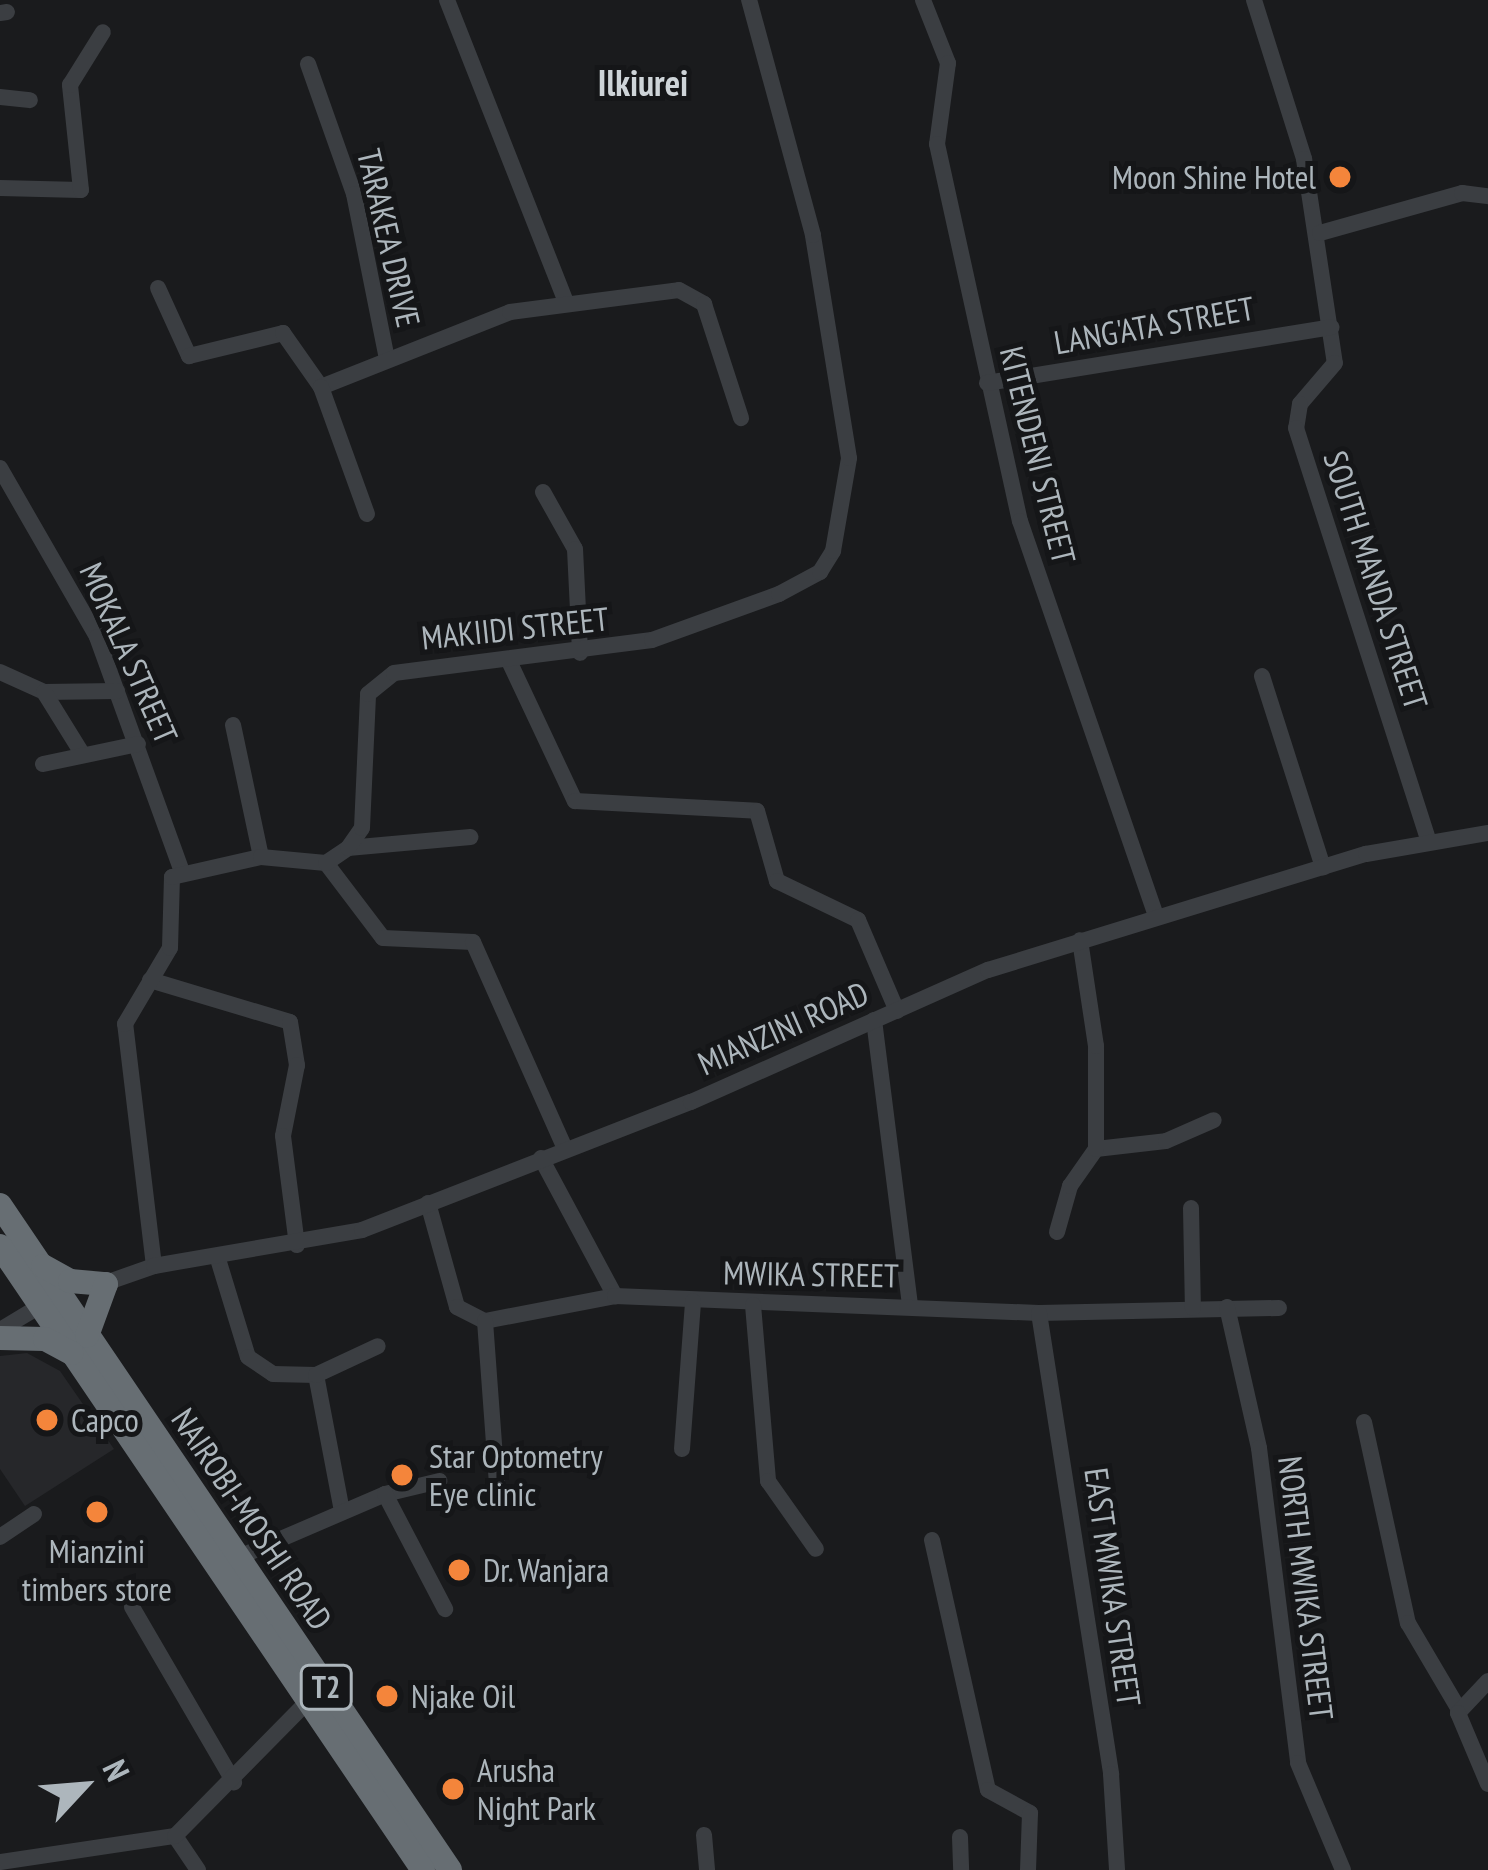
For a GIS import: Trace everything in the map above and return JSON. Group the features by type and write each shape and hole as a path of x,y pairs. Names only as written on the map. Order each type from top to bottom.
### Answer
{"highway":[{"name":"NAIROBI-MOSHI ROAD","path":"0,1205 41,1264 55,1305"},
{"name":"NAIROBI-MOSHI ROAD","path":"0,1246 55,1305 307,1702 423,1870"},
{"path":"0,1335 82,1347 106,1284 70,1281 41,1264"},
{"name":"NAIROBI-MOSHI ROAD","path":"82,1347 239,1557 450,1870"}],"street":[{"path":"447,0 566,302"},
{"name":"MAKIIDI STREET","path":"348,848 362,828 368,694 377,684 425,663 509,661 652,640 820,572 850,496 813,235 749,0"},
{"name":"KITENDENI STREET","path":"923,0 948,62 937,144 1030,558 1156,916"},
{"name":"SOUTH MANDA STREET","path":"1254,0 1320,232 1331,327 1334,375 1300,404 1296,428 1429,842"},
{"path":"0,188 81,190 70,85 103,32"},
{"name":"TARAKEA DRIVE","path":"308,64 354,194 387,359"},
{"path":"0,97 30,100"},
{"path":"1320,232 1462,193 1488,196"},
{"path":"158,288 189,356 283,333 321,387 367,514"},
{"path":"321,387 510,312 566,302 694,295 742,418"},
{"name":"LANG'ATA STREET","path":"987,383 1331,327"},
{"name":"MOKALA STREET","path":"0,468 5,488 97,637 182,872"},
{"path":"543,491 575,549 580,652"},
{"path":"509,661 575,801 757,812 770,870 858,920 898,1011"},
{"path":"0,672 44,692 117,691"},
{"path":"1262,676 1324,867"},
{"path":"44,692 83,755"},
{"path":"233,725 261,857"},
{"path":"43,764 138,744"},
{"name":"MIANZINI ROAD","path":"0,1335 55,1305 154,1266 297,1245 428,1203 1080,940 1324,867 1488,833"},
{"path":"154,1266 124,1050 129,1009 170,948 166,887 182,872 261,857 326,863 348,848 471,837"},
{"path":"326,863 383,938 473,941 565,1149"},
{"path":"1057,1232 1070,1186 1096,1149 1096,1046 1080,940"},
{"path":"151,980 290,1022 297,1065 283,1136 297,1245"},
{"path":"874,1020 910,1305"},
{"path":"1096,1149 1166,1141 1214,1120"},
{"path":"541,1158 615,1296"},
{"path":"428,1203 457,1307 485,1321 498,1500"},
{"path":"1191,1208 1192,1308"},
{"path":"218,1259 248,1358 273,1374 316,1375 378,1346"},
{"name":"MWIKA STREET","path":"485,1321 615,1296 1039,1313 1279,1308"},
{"path":"682,1449 693,1301"},
{"path":"753,1305 768,1481 816,1549"},
{"name":"NORTH MWIKA STREET","path":"1228,1307 1259,1448 1298,1763 1343,1870"},
{"name":"EAST MWIKA STREET","path":"1039,1313 1111,1774 1117,1870"},
{"path":"316,1375 341,1506"},
{"path":"1364,1422 1408,1623 1458,1708 1488,1784"},
{"path":"239,1557 341,1506 439,1481"},
{"path":"385,1494 445,1609"},
{"path":"0,1537 34,1514"},
{"path":"932,1540 988,1790 1030,1813 1028,1870"},
{"path":"133,1607 234,1782"},
{"path":"1458,1708 1488,1681"},
{"path":"0,1862 175,1836 234,1782 307,1702"},
{"path":"704,1834 707,1870"},
{"path":"175,1836 198,1870"},
{"path":"961,1837 961,1870"}],"shaded area":[{"name":"Capco","path":"27,1353 60,1371 114,1449 25,1506 0,1469 0,1356"}],"place":[{"name":"Moon Shine Hotel","path":"1340,177"},
{"name":"Capco","path":"47,1420"},
{"name":"Star Optometry Eye clinic","path":"402,1475"},
{"name":"Mianzini timbers store","path":"97,1512"},
{"name":"Dr. Wanjara","path":"459,1570"},
{"name":"Njake Oil","path":"387,1696"},
{"name":"Arusha Night Park","path":"453,1789"}],"district":[{"name":"Ilkiurei","path":"643,83"}]}
